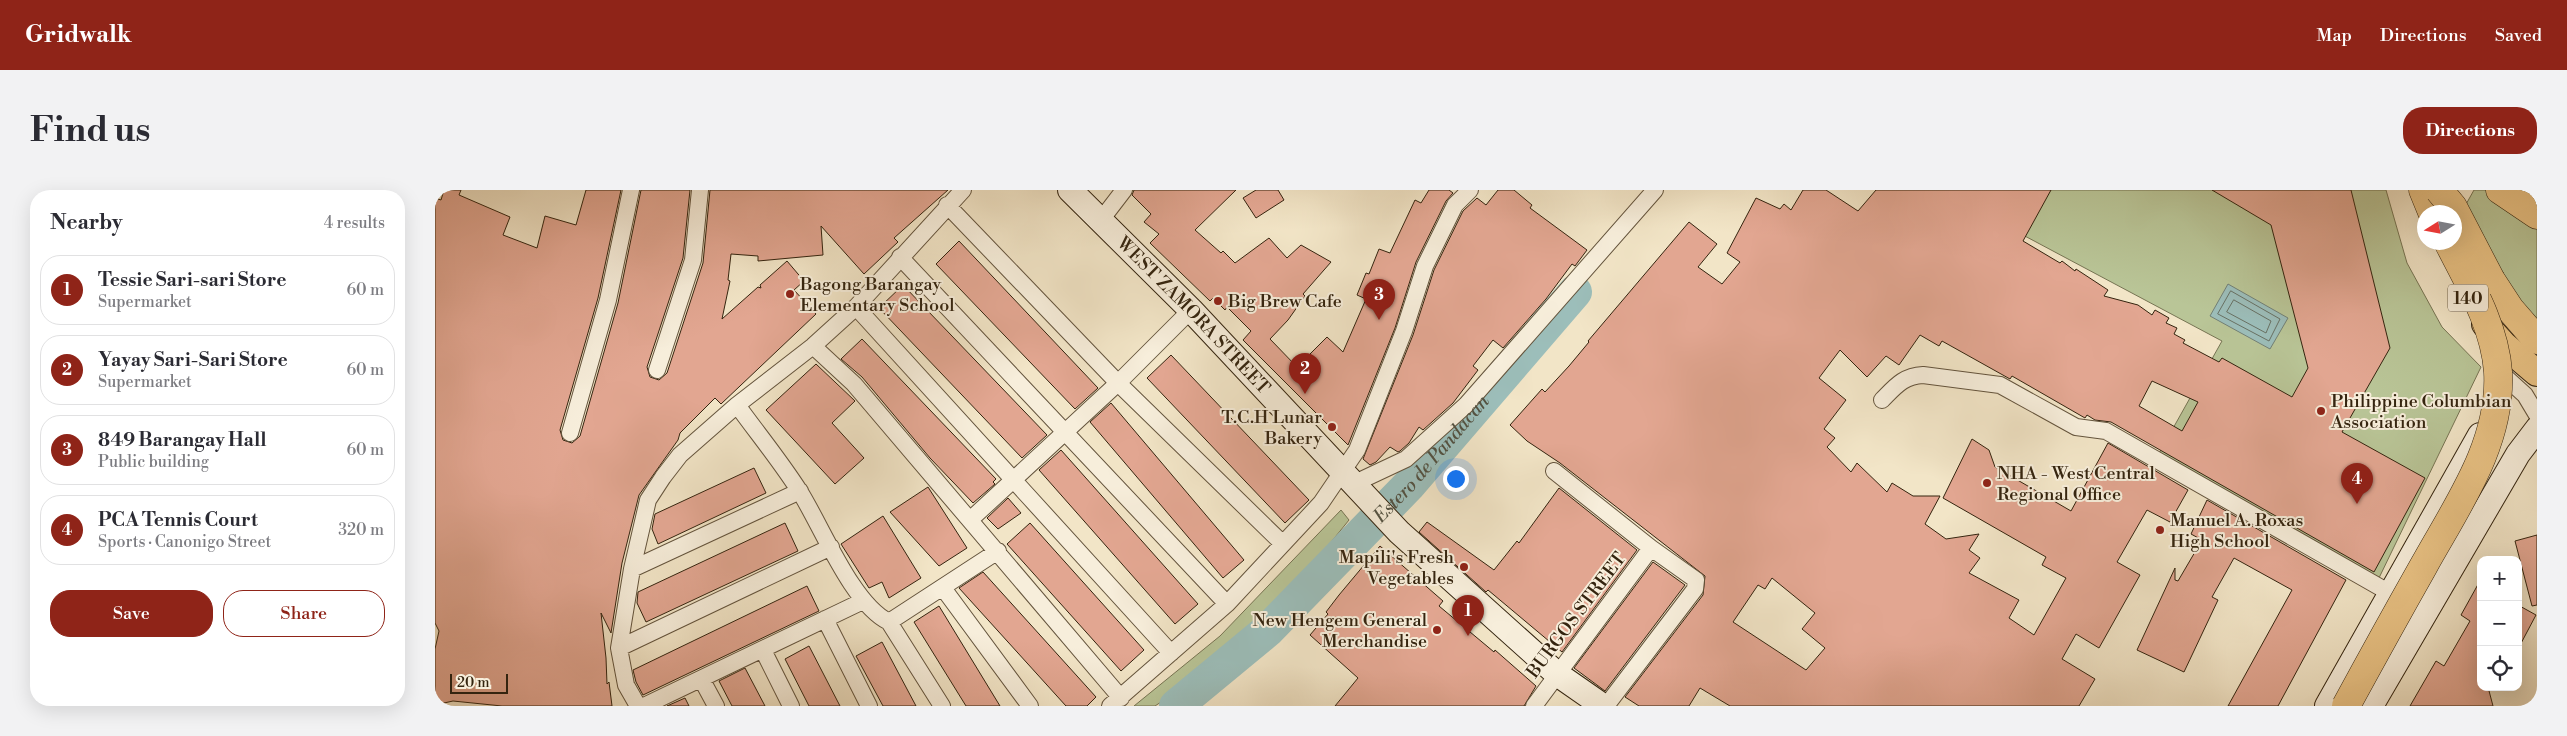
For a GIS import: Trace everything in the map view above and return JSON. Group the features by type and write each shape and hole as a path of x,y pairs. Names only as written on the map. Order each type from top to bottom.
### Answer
{"highway":[{"path":"2423,190 2429,205"},
{"path":"2439,190 2453,207 2478,256 2505,302 2537,340"},
{"path":"2500,190 2537,215"},
{"path":"2345,706 2479,464 2496,405 2497,372 2488,328 2474,294 2450,250"}],"main road":[{"path":"2429,190 2434,205"},
{"path":"2443,190 2443,205"},
{"path":"2526,190 2537,196"},
{"name":"140","path":"2449,250 2455,271 2467,298 2521,370"}],"street":[{"path":"569,433 607,300 631,190"},
{"path":"657,370 693,260 700,190"},
{"path":"638,706 626,685 619,648 632,570 648,500 680,455 737,405 813,346 855,307 947,205 963,190"},
{"name":"WEST ZAMORA STREET","path":"1070,190 1191,310 1395,527 1557,674 1605,706"},
{"path":"1101,220 1123,190"},
{"path":"1353,481 1357,450 1404,331 1425,266 1455,205 1468,190"},
{"path":"813,346 854,384 969,520 998,551 1115,702 1227,604 1321,503 1353,481 1406,459 1466,405 1655,190"},
{"path":"947,205 1118,383 1283,544"},
{"path":"900,257 1227,604"},
{"path":"855,307 1171,653"},
{"path":"969,520 1015,480 1118,383 1191,310"},
{"path":"2521,370 2537,410"},
{"path":"2521,370 2525,396 2537,415"},
{"path":"2327,706 2490,416 2521,370"},
{"path":"1882,400 1901,380 1913,376 2000,385 2077,427 2106,431 2390,593"},
{"path":"737,405 800,491 863,600 880,618 889,622 941,706"},
{"path":"2371,706 2518,454 2537,429"},
{"path":"1554,471 1651,548 1696,580 1695,589 1605,706"},
{"path":"632,570 800,491"},
{"path":"619,648 831,547"},
{"name":"BURGOS STREET","path":"1533,706 1651,548"},
{"path":"889,622 998,551"},
{"path":"943,588 1030,706"},
{"path":"644,706 702,680 863,600"},
{"path":"825,619 869,706"},
{"path":"763,650 791,706"},
{"path":"702,680 716,706"}],"green space":[{"name":"Philippine Columbian Association","path":"1986,190 2386,190 2407,263 2442,327 2481,367 2378,580 2158,455 2222,341 1976,210"},
{"path":"2474,190 2487,190 2537,217 2537,347 2462,218 2462,211"},
{"path":"1341,510 1349,520 1306,573 1185,686 1155,706 1134,706 1220,636"}],"water":[{"path":"2228,284 2288,318 2270,349 2210,316"}],"building":[{"path":"444,190 461,190 459,195 510,217 503,235 537,248 545,216 576,225 586,190 621,190 598,298 560,430 563,440 572,443 580,436 618,303 641,190 690,190 683,258 647,367 650,377 659,380 667,373 703,263 710,190 948,190 894,238 898,242 864,274 821,226 823,255 758,261 758,256 731,254 728,280 730,281 722,319 758,287 761,288 760,285 787,261 804,281 794,290 816,314 721,404 715,398 680,433 678,440 639,495 622,563 611,633 601,613 607,684 609,682 612,706 502,706 453,701 435,705 435,649 439,631 435,623 435,198 441,200"},
{"path":"1134,190 1236,190 1195,230 1221,253 1223,251 1235,263 1269,238 1287,258 1301,245 1331,262 1303,294 1305,296 1288,320 1270,339 1297,367 1327,337 1343,352 1366,299 1357,295 1366,273 1369,274 1379,249 1390,253 1415,200 1421,203 1429,190 1449,190 1453,193 1446,201 1416,262 1395,328 1348,445 1243,340 1251,331 1227,307 1225,310 1213,298 1210,301 1150,243 1159,234 1144,222 1151,214 1132,195"},
{"path":"1256,190 1278,190 1284,200 1256,218 1243,198"},
{"path":"1498,190 1514,190 1532,205 1530,208 1587,250 1575,266 1572,264 1546,299 1503,348 1493,340 1473,366 1478,370 1453,403 1423,430 1419,427 1409,443 1400,451 1398,452 1390,447 1376,462 1370,465 1363,459 1413,335 1434,270 1463,211 1477,198 1486,205"},
{"path":"1803,190 1826,190 1858,211 1876,190 2051,190 2023,241 2060,263 2062,261 2075,271 2076,269 2108,290 2104,296 2138,305 2152,315 2155,310 2169,318 2166,323 2177,328 2174,334 2185,340 2183,343 2219,362 2222,358 2292,397 2308,368 2271,225 2212,190 2351,190 2390,348 2342,432 2425,478 2374,572 2111,422 2095,420 2087,415 2085,418 2012,376 2010,379 1942,341 1939,346 1920,335 1899,365 1886,356 1867,377 1840,350 1819,378 1846,400 1824,429 1835,438 1827,447 1851,472 1857,463 1887,492 1892,483 1913,496 1940,496 1925,524 1946,539 1979,534 1969,550 1980,558 1969,573 2019,600 2009,618 2034,635 2066,578 2042,565 2046,557 1943,498 1972,439 1989,450 1995,467 2071,511 2108,443 2188,490 2170,522 2147,510 2117,562 2140,575 2099,648 2076,634 2062,659 2095,679 2079,706 1730,706 1700,688 1689,706 1639,706 1625,697 1703,595 1705,576 1560,463 1527,441 1510,425 1542,389 1545,392 1569,366 1689,222 1717,244 1698,267 1722,284 1740,262 1727,253 1756,198 1780,209 1784,204 1791,210","holes":["2152,381 2198,402 2182,431 2139,406","1772,578 1815,613 1802,629 1825,648 1806,670 1733,622 1758,585 1765,589"]},
{"path":"959,241 1098,388 1075,409 936,264"},
{"path":"903,285 1047,435 1022,458 879,308"},
{"path":"862,339 996,479 993,482 995,484 973,503 930,458 862,377 841,359"},
{"path":"1171,355 1309,500 1285,523 1147,378"},
{"path":"816,364 855,401 832,423 864,458 835,484 766,410"},
{"path":"1111,403 1244,560 1223,578 1090,422"},
{"path":"1061,450 1198,604 1175,624 1039,470"},
{"path":"754,468 766,493 658,544 652,529 655,514"},
{"path":"928,487 967,548 939,566 890,512"},
{"path":"1559,488 1637,550 1562,652 1488,590 1486,592 1419,532 1427,522 1494,570 1517,541 1519,543"},
{"path":"1008,498 1021,513 998,529 987,518"},
{"path":"2207,500 2346,580 2278,706 2228,706 2292,590 2234,558 2212,597 2218,600 2184,672 2137,650 2175,568 2175,580 2178,581 2202,540 2191,534"},
{"path":"883,516 921,578 889,598 882,582 869,588 841,544"},
{"path":"785,523 798,551 646,622 637,603 638,592"},
{"path":"1030,523 1144,650 1121,671 1007,544"},
{"path":"2537,535 2537,605 2532,606 2522,568 2522,556 2519,556 2515,541"},
{"path":"1380,546 1443,601 1439,606 1494,652 1495,650 1536,686 1524,706 1335,706 1358,678 1310,635 1328,614 1326,612 1339,595"},
{"path":"1653,562 1685,585 1605,691 1574,668"},
{"path":"983,572 1096,697 1087,706 1066,706 959,588"},
{"path":"807,586 819,611 643,695 636,682 633,670"},
{"path":"2477,586 2477,691 2489,691 2493,706 2410,706 2436,661 2444,666 2470,621 2461,615"},
{"path":"939,606 1000,706 966,706 914,622"},
{"path":"2522,607 2536,615 2522,641"},
{"path":"882,642 916,706 883,706 856,656"},
{"path":"809,646 840,706 809,706 785,659"},
{"path":"745,668 765,706 732,706 719,681"},
{"path":"685,698 689,706 667,706"}],"waterway":[{"name":"Estero de Pandacan","path":"1176,706 1268,630 1409,485 1575,292"}],"place":[{"name":"Bagong Barangay Elementary School","path":"790,294"},
{"name":"Big Brew Cafe","path":"1218,301"},
{"name":"849 Barangay Hall","path":"1379,320"},
{"name":"Yayay Sari-Sari Store","path":"1305,394"},
{"name":"Philippine Columbian Association","path":"2321,411"},
{"name":"T.C.H Lunar Bakery","path":"1332,427"},
{"name":"NHA - West Central Regional Office","path":"1987,483"},
{"name":"PCA Tennis Court","path":"2357,504"},
{"name":"Manuel A. Roxas High School","path":"2160,530"},
{"name":"Mapili's Fresh Vegetables","path":"1464,567"},
{"name":"New Hengem General Merchandise","path":"1437,630"},
{"name":"Tessie Sari-sari Store","path":"1468,636"}]}
